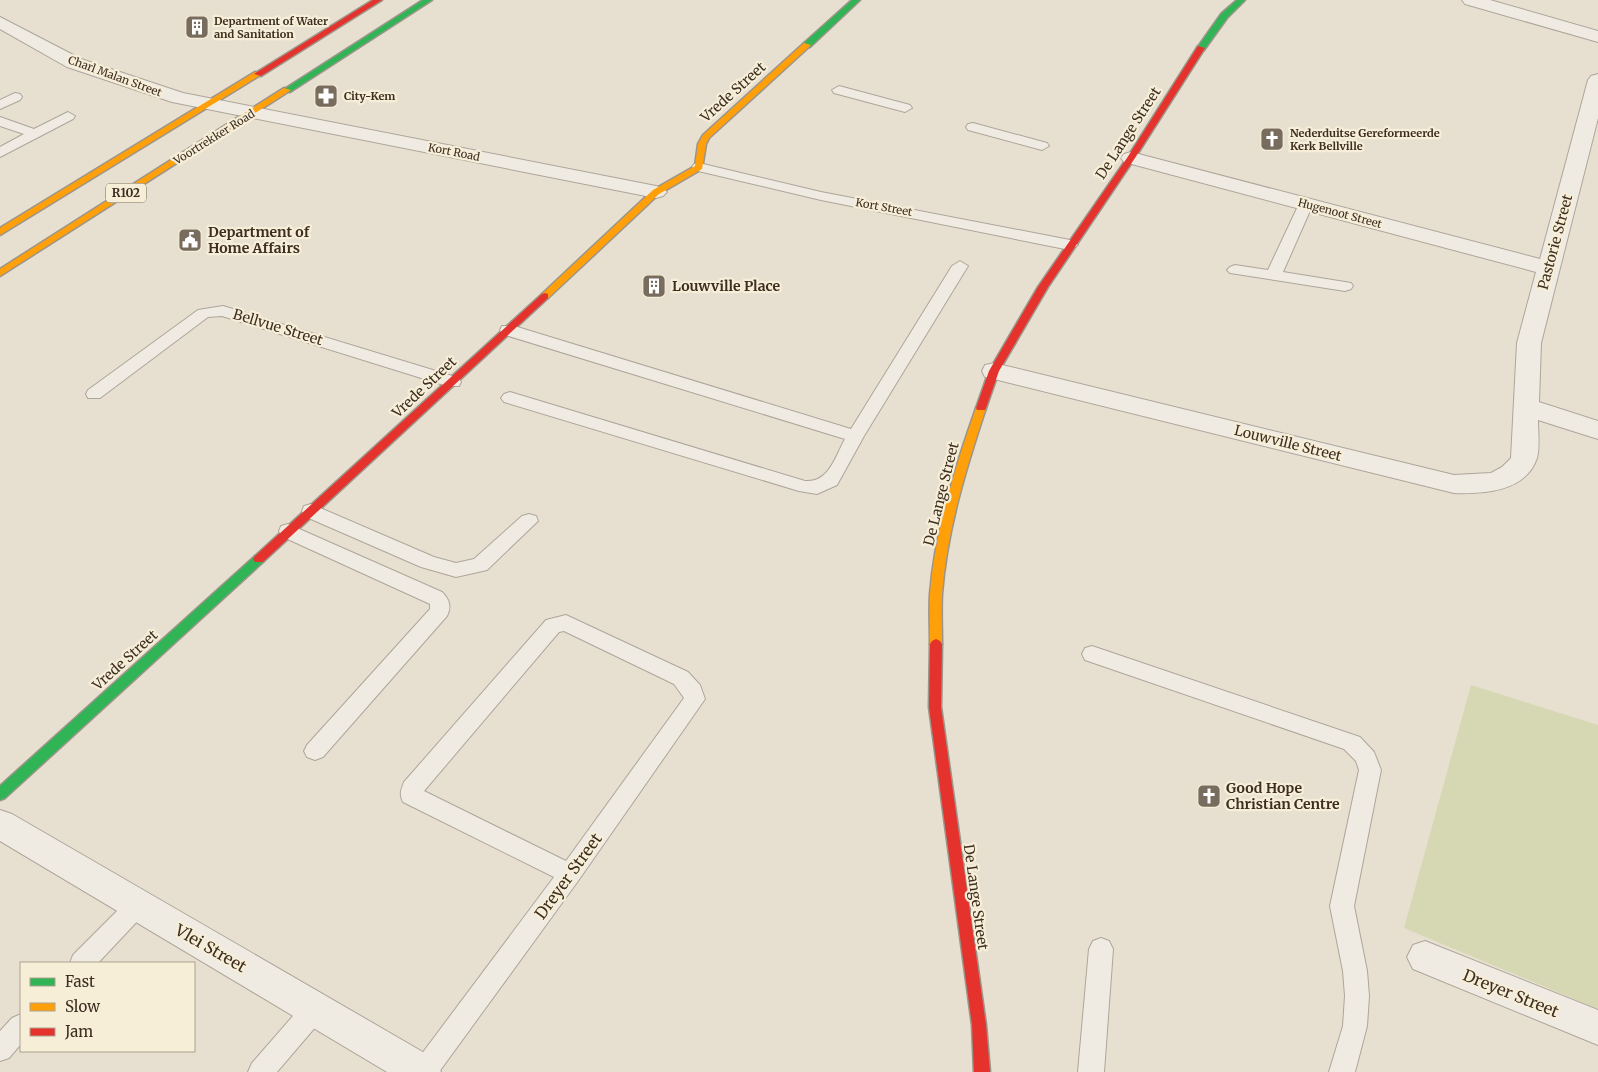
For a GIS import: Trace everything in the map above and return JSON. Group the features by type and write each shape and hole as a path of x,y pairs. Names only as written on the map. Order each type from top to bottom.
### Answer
{"street":[{"name":"R102","path":"0,232 378,0"},
{"name":"Voortrekker Road","path":"0,274 428,0"},
{"name":"Vrede Street","path":"0,794 453,382 656,192 699,167 702,144 706,137 856,0"},
{"name":"De Lange Street","path":"982,1072 979,1025 935,707 934,644 936,594 943,548 968,445 994,371 1012,337 1070,245 1131,158 1210,34 1224,16 1242,0"},
{"path":"1471,0 1598,37"},
{"name":"Charl Malan Street","path":"0,22 74,63 151,90 208,104 253,112"},
{"name":"Pastorie Street","path":"1526,407 1529,343 1598,80"},
{"name":"Kort Road","path":"253,112 656,192"},
{"name":"Hugenoot Street","path":"1131,158 1549,268"},
{"name":"Louwville Street","path":"994,371 1454,484 1487,484 1500,480 1520,467 1524,458 1526,407"},
{"path":"1526,407 1598,430"},
{"name":"Vlei Street","path":"0,824 423,1072"},
{"name":"Dreyer Street","path":"1424,957 1598,1028"}],"lane":[{"path":"839,90 905,108"},
{"path":"0,105 15,97"},
{"path":"0,153 68,116"},
{"path":"0,121 36,134"},
{"path":"973,127 1042,146"},
{"name":"Kort Street","path":"699,167 821,196 901,210 1070,245"},
{"path":"1274,275 1306,204"},
{"path":"510,398 805,487 817,488 831,481 855,436 960,266"},
{"path":"1235,270 1345,286"},
{"name":"Bellvue Street","path":"94,394 204,313 223,311 453,382"},
{"path":"508,330 855,436"},
{"path":"311,511 428,562 456,570 480,565 529,521"},
{"path":"288,531 435,597 441,606 440,611 315,752"},
{"name":"Dreyer Street","path":"423,1072 570,874 695,699 693,691 681,678 566,623 553,625 412,789 411,795 570,874"},
{"path":"1092,654 1346,741 1362,751 1368,760 1370,770 1342,906 1355,971 1357,996 1355,1026 1342,1072"},
{"path":"83,962 138,905"},
{"path":"1091,1072 1101,949"},
{"path":"261,1072 315,1009"},
{"path":"0,1049 20,1027"}],"green space":[{"path":"1471,685 1598,725 1598,1009 1404,928"}],"traffic: fast":[{"path":"287,90 428,0"},
{"path":"807,45 856,0"},
{"path":"1201,48 1224,16 1241,0"},
{"path":"0,794 259,559"}],"traffic: slow":[{"path":"545,296 656,192 699,167 702,144 706,137 807,45"},
{"path":"0,232 258,74"},
{"path":"0,273 287,90"},
{"path":"936,644 936,594 942,548 959,476 981,408"}],"traffic: jam":[{"path":"258,74 378,0"},
{"path":"981,408 994,371 1043,287 1131,158 1201,48"},
{"path":"259,559 545,296"},
{"path":"936,644 935,707 979,1025 982,1072"}],"place":[{"name":"Department of Water and Sanitation","path":"197,27"},
{"name":"City-Kem","path":"326,96"},
{"name":"Nederduitse Gereformeerde Kerk Bellville","path":"1272,139"},
{"name":"Department of Home Affairs","path":"190,240"},
{"name":"Louwville Place","path":"654,286"},
{"name":"Good Hope Christian Centre","path":"1209,796"}]}
